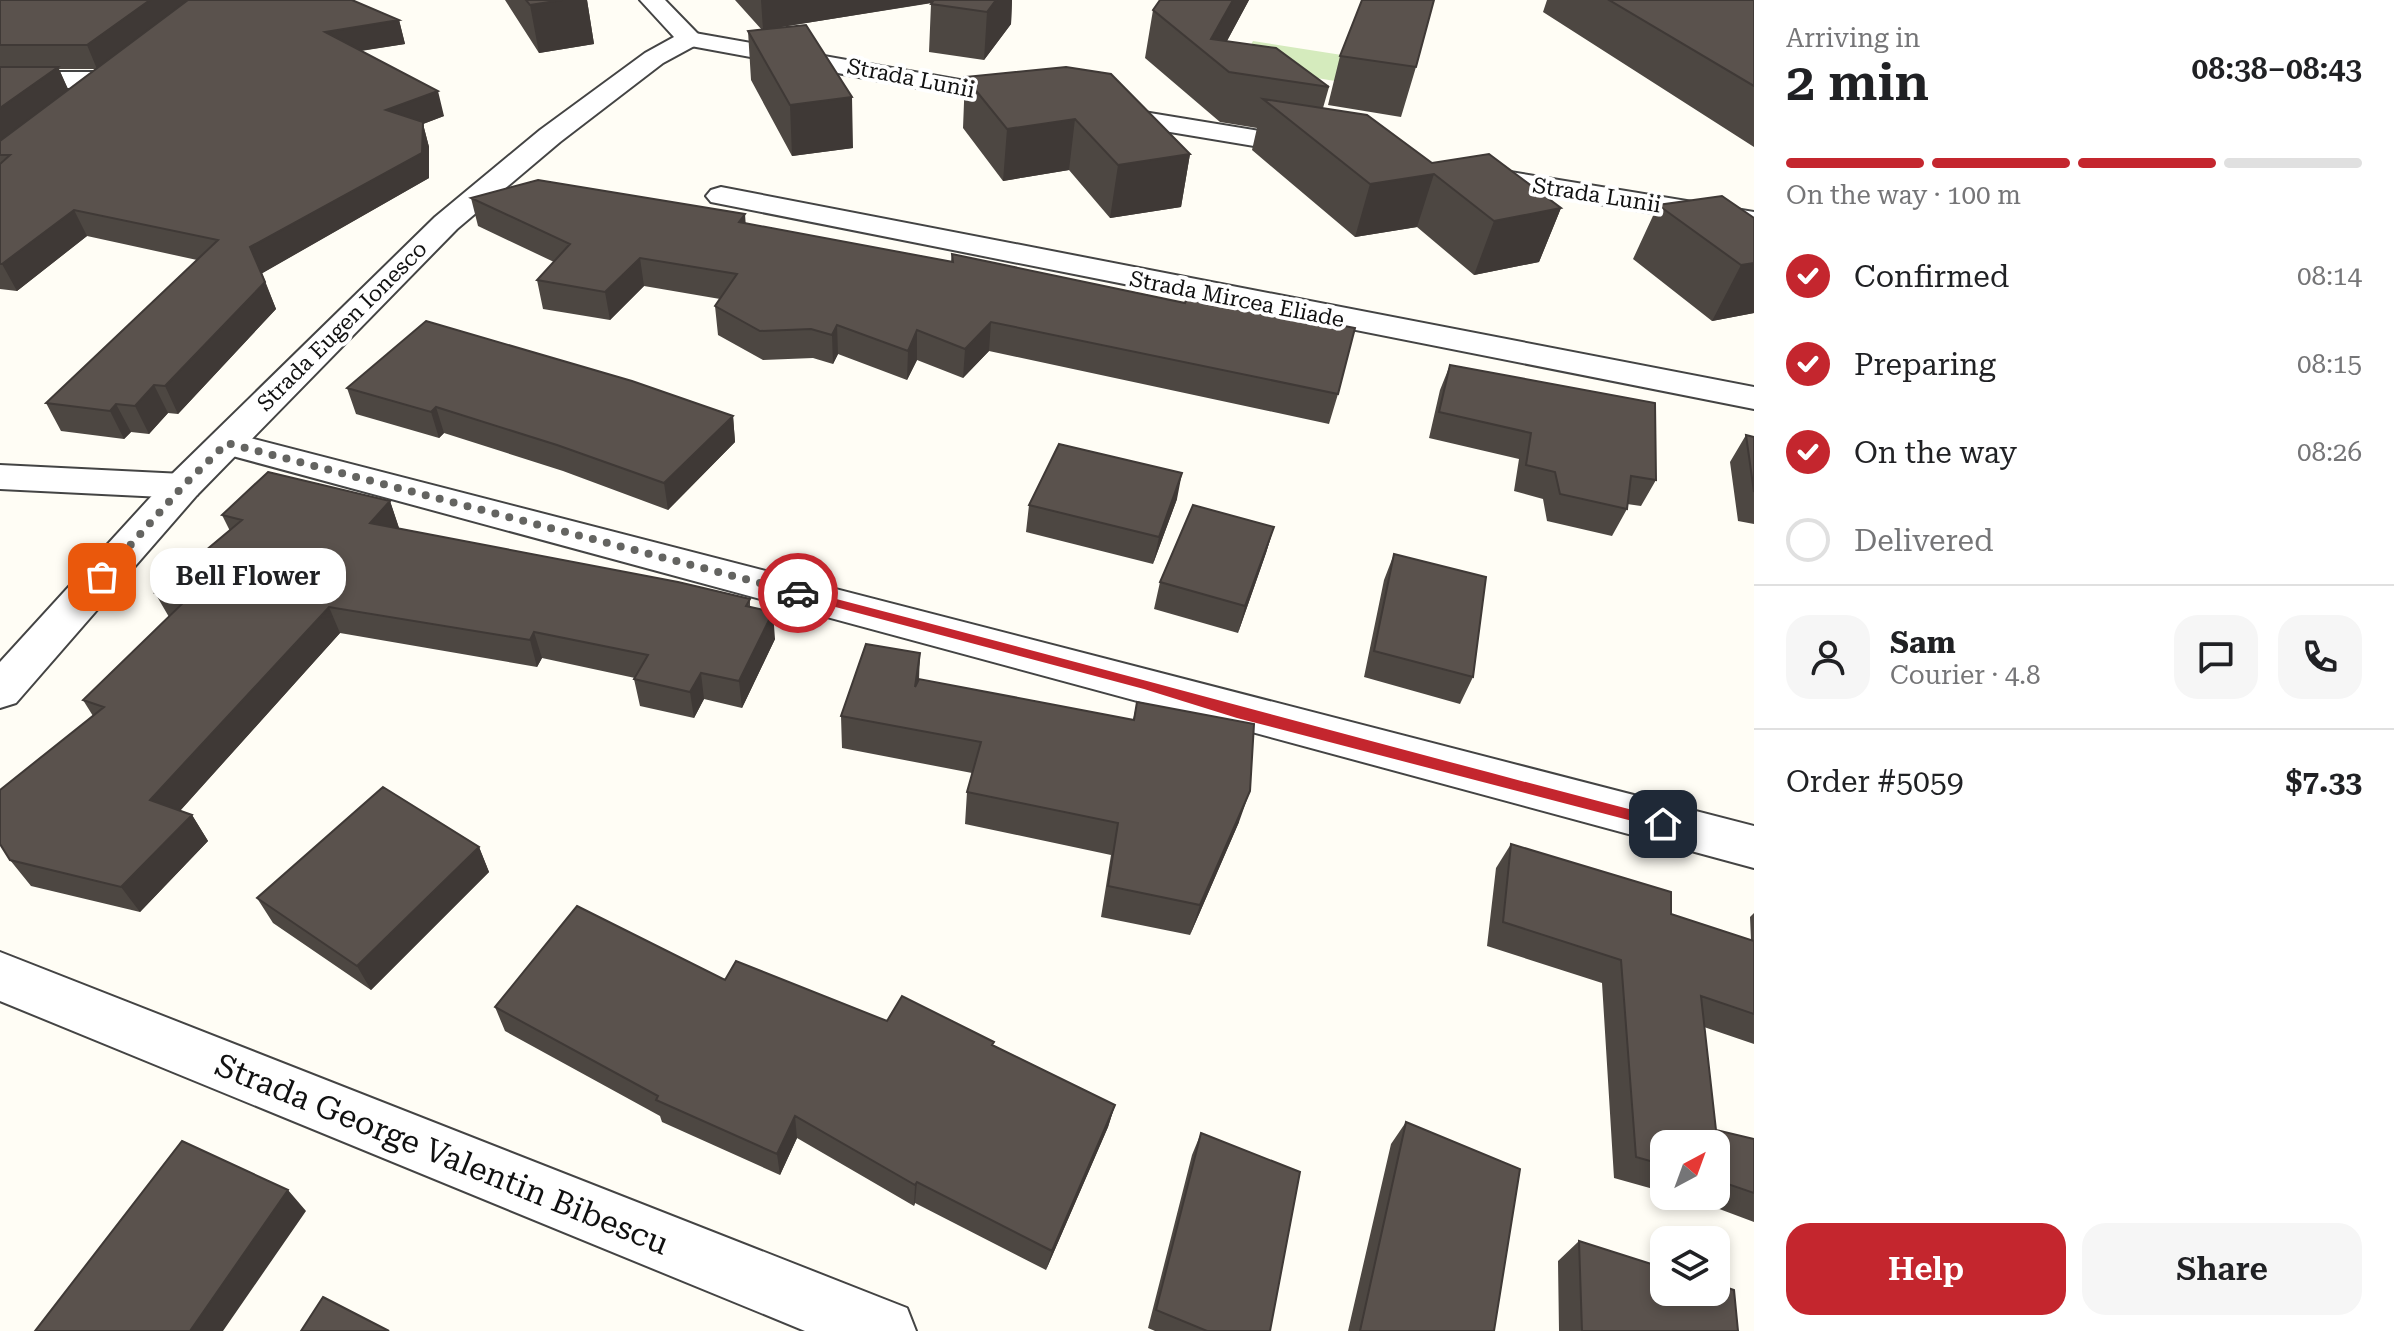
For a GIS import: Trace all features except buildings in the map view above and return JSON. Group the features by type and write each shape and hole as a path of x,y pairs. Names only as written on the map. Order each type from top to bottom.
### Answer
{"street":[{"path":"652,0 689,39"},
{"name":"Strada Lunii","path":"689,39 1049,104"},
{"name":"Strada Eugen Ionesco","path":"0,691 183,486 373,292 446,223 550,136 654,58 689,39"},
{"path":"71,107 129,62"},
{"path":"0,80 106,80"},
{"path":"1078,109 1336,152"},
{"name":"Strada Lunii","path":"1445,170 1754,221"},
{"name":"Strada Mircea Eliade","path":"721,196 1754,398"},
{"path":"227,443 1754,847"},
{"path":"0,477 183,486"},
{"name":"Strada George Valentin Bibescu","path":"0,976 884,1331"}],"green space":[{"path":"1253,41 1380,61 1370,87 1240,65"}],"way so far":[{"path":"102,577 183,486 227,443 798,593"}],"place":[{"name":"Bell Flower","path":"102,577"}],"route":[{"path":"798,593 1145,684 1237,713 1663,824"}]}
